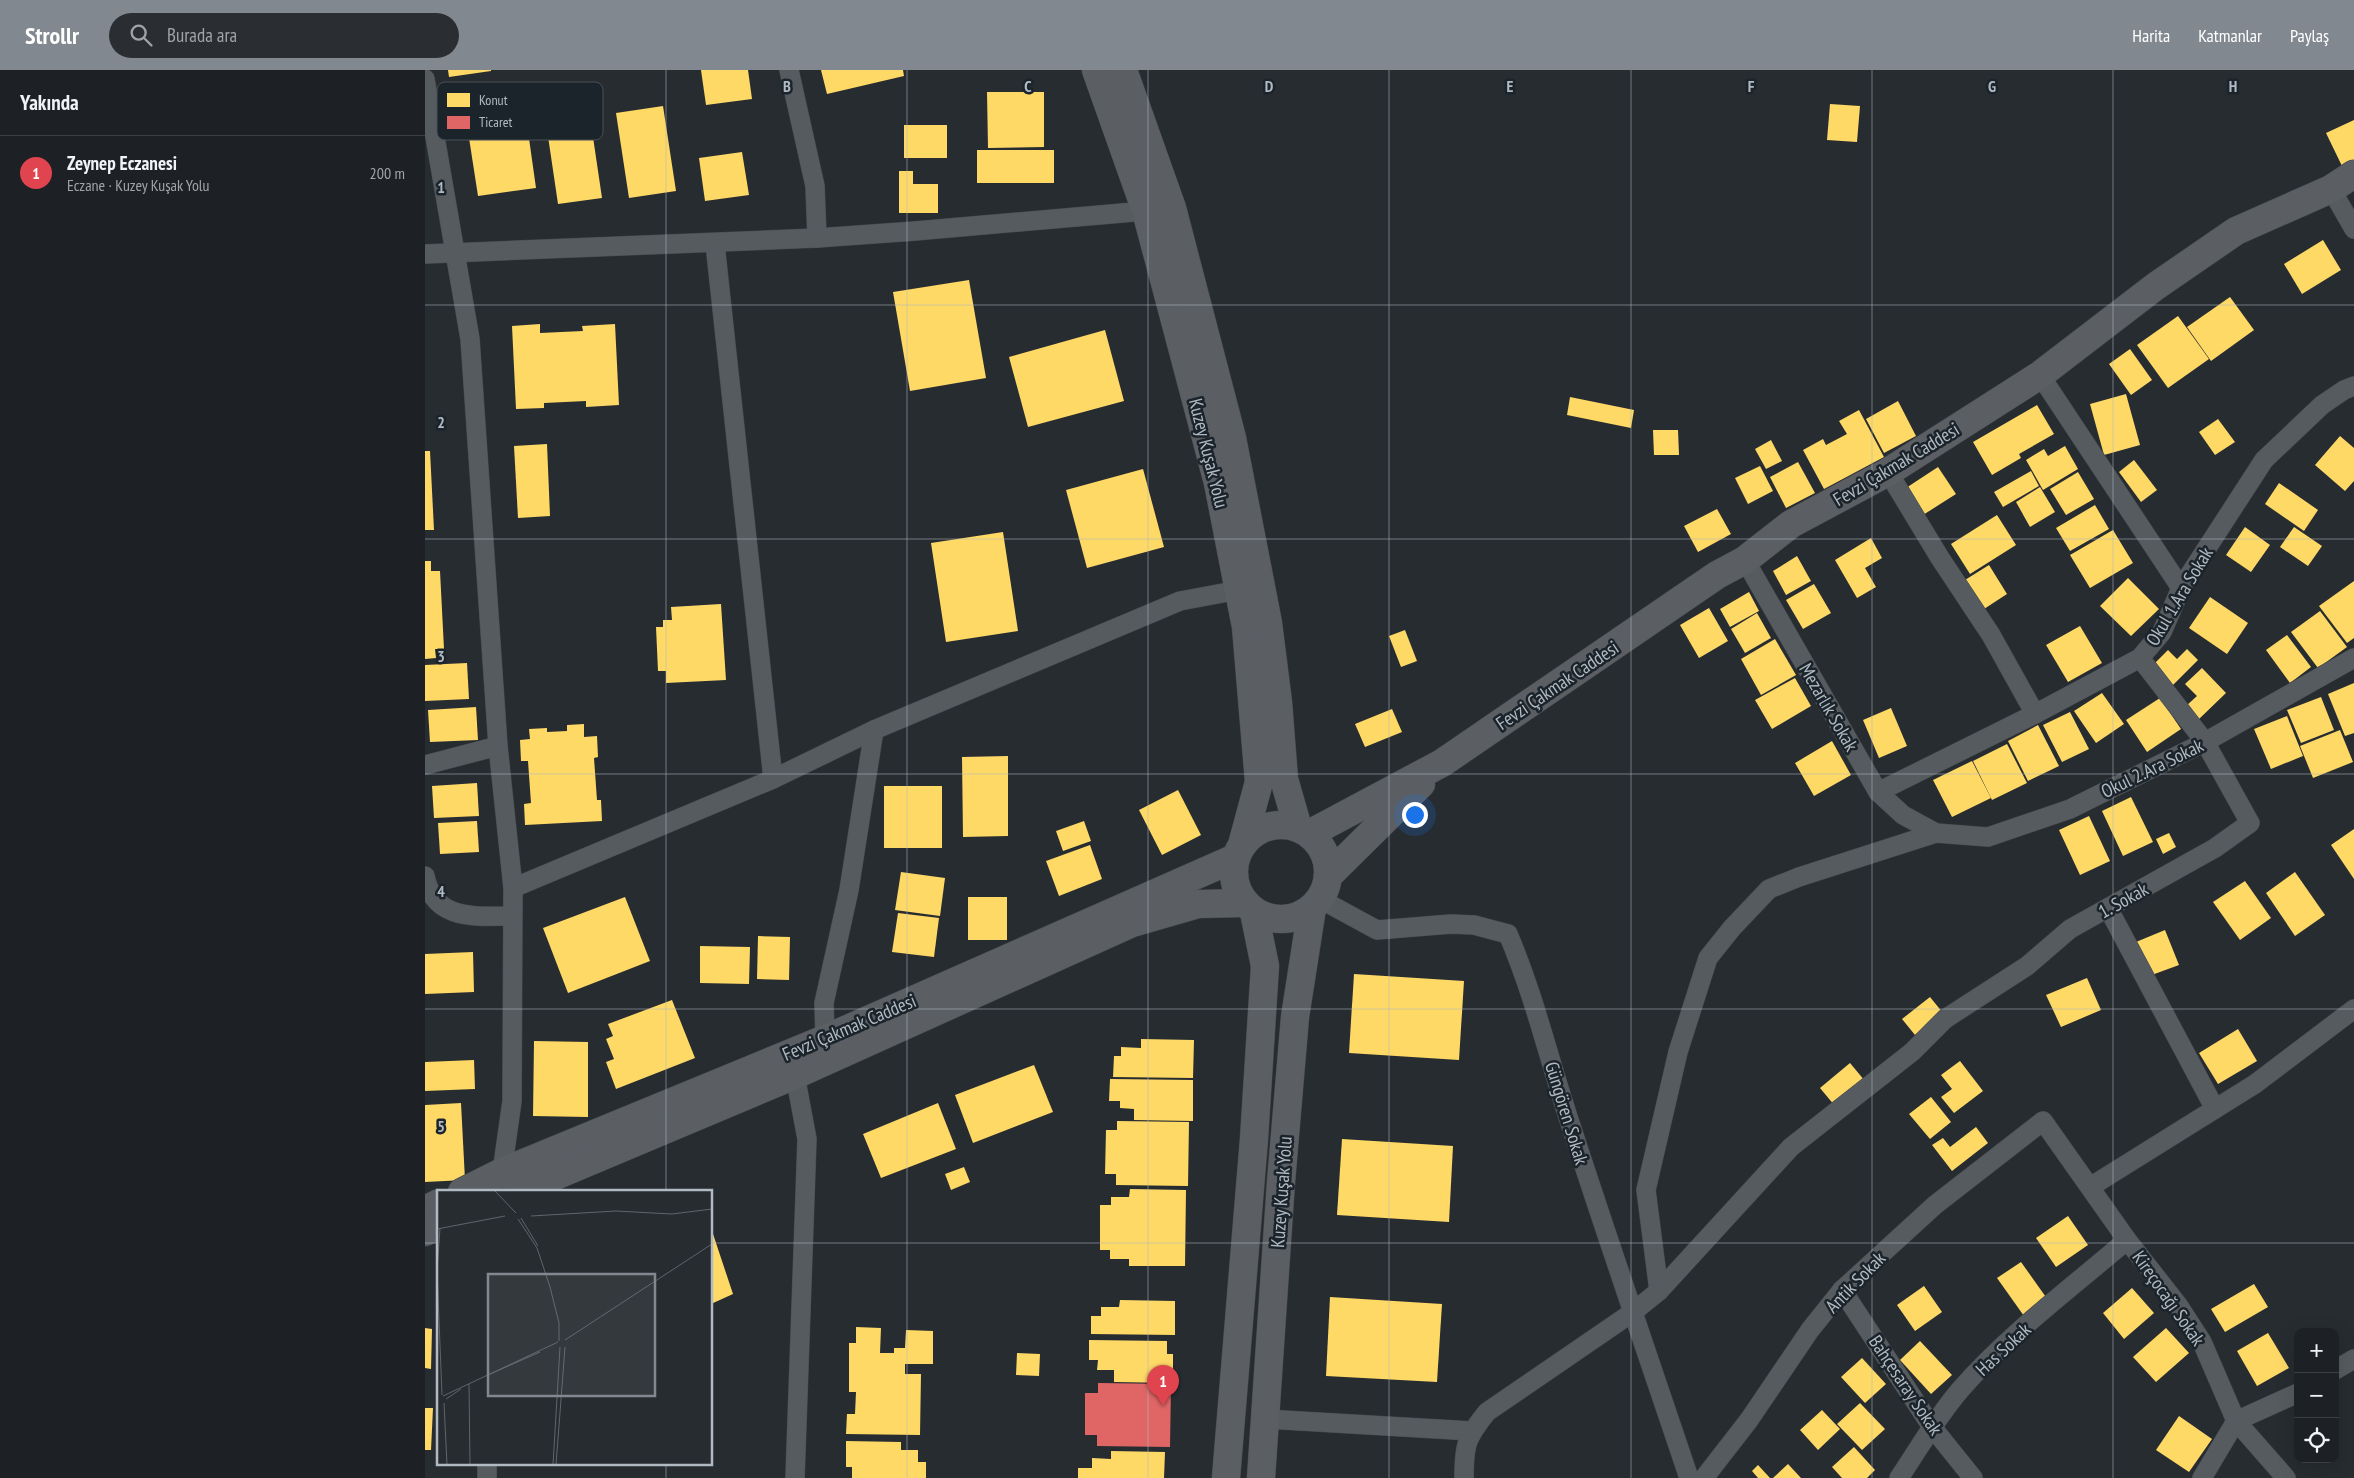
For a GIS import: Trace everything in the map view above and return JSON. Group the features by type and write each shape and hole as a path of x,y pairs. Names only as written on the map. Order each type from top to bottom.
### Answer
{"street":[{"path":"789,70 815,186 817,238"},
{"name":"Kuzey Kuşak Yolu","path":"1096,70 1159,209 1233,438 1267,623 1278,702 1284,779 1303,831"},
{"name":"Kuzey Kuşak Yolu","path":"1123,70 1159,209 1218,482 1246,627 1259,782 1238,852"},
{"path":"425,79 470,339 497,746 513,888 512,1101 505,1185 795,1076 1140,920 1198,904 1249,907 1273,920 1294,918 1320,894 1441,763"},
{"name":"Fevzi Çakmak Caddesi","path":"1441,763 1717,575 1745,560 1791,524 1888,472 2040,375 2156,286 2236,231 2331,189 2354,174"},
{"path":"2331,189 2354,229"},
{"path":"425,254 715,244 915,232 1159,209"},
{"path":"715,244 773,779"},
{"path":"2040,375 2181,588"},
{"name":"Okul 1.Ara Sokak","path":"1878,792 2035,714 2140,658 2162,632 2181,588 2264,460 2322,405 2344,390 2354,386"},
{"path":"1888,472 1940,558 1991,635 2035,714"},
{"name":"Mezarlık Sokak","path":"1745,560 1878,792 1903,815 1936,833"},
{"path":"513,888 773,779 874,730 1179,601 1239,590"},
{"path":"2140,658 2205,742"},
{"name":"Okul 2.Ara Sokak","path":"1936,833 1988,837 2022,827 2070,808 2205,742 2354,658"},
{"path":"825,1039 824,1003 849,890 874,730"},
{"name":"1. Sokak","path":"1464,1478 1464,1449 1472,1431 1487,1412 1633,1312 1659,1291 1791,1146 1912,1052 1945,1019 2002,984 2070,929 2215,848 2250,823 2205,742"},
{"path":"425,765 497,746"},
{"path":"1303,831 1441,763"},
{"path":"1249,907 1236,889 1233,874 1238,852 1253,834 1267,827 1282,825 1303,831 1324,852 1320,894"},
{"path":"1659,1291 1646,1190 1678,1052 1708,958 1732,928 1769,889 1799,877 1936,833"},
{"name":"Fevzi Çakmak Caddesi","path":"474,1190 505,1185 1238,852"},
{"path":"425,876 433,896 445,910 465,915 512,916"},
{"name":"Kuzey Kuşak Yolu","path":"1261,1478 1281,1182 1295,1017 1320,894"},
{"name":"Güngören Sokak","path":"1320,894 1377,930 1451,924 1474,925 1508,934 1523,968 1565,1108 1689,1478"},
{"name":"Kuzey Kuşak Yolu","path":"1226,1478 1254,1139 1265,966 1249,907"},
{"path":"2108,908 2215,1109"},
{"path":"2090,1187 2255,1084 2354,1009"},
{"path":"795,1076 807,1140 795,1478"},
{"name":"Kireçocağı Sokak","path":"2043,1121 2127,1240 2178,1305 2202,1342 2236,1421 2286,1478"},
{"name":"Antik Sokak","path":"1704,1478 1749,1420 1810,1330 1842,1290 1935,1205 2043,1121"},
{"path":"425,1210 437,1204"},
{"path":"425,1232 437,1227"},
{"name":"Has Sokak","path":"1899,1478 1932,1427 1984,1364 2127,1240"},
{"name":"Bahçesaray Sokak","path":"1842,1290 1932,1427 1973,1478"},
{"path":"2339,1368 2354,1359"},
{"path":"2202,1478 2236,1421 2294,1395"},
{"path":"1265,1419 1472,1431"}],"building: Konut":[{"path":"448,70 491,70 491,71 449,77"},
{"path":"701,70 748,70 752,99 706,105"},
{"path":"821,70 903,70 904,76 827,94"},
{"path":"987,92 1044,92 1044,147 988,148"},
{"path":"1830,104 1860,106 1857,142 1827,140"},
{"path":"663,106 676,191 629,198 616,113"},
{"path":"2354,120 2354,160 2342,166 2326,133"},
{"path":"904,125 947,125 947,158 904,158"},
{"path":"469,140 529,140 536,188 478,196"},
{"path":"549,140 593,140 602,198 558,204"},
{"path":"977,150 1054,150 1054,183 977,183"},
{"path":"742,152 749,195 705,201 699,158"},
{"path":"899,171 913,171 913,184 938,184 938,213 899,213"},
{"path":"2323,240 2341,270 2302,294 2284,264"},
{"path":"969,280 986,378 910,391 893,292"},
{"path":"2230,297 2254,330 2211,361 2187,327"},
{"path":"2178,316 2209,359 2168,388 2137,345"},
{"path":"540,324 540,333 583,331 582,326 615,324 619,405 586,407 586,401 544,403 544,408 516,409 512,326"},
{"path":"1105,330 1124,401 1028,427 1009,357"},
{"path":"2130,349 2152,380 2131,395 2109,364"},
{"path":"2126,394 2140,445 2104,455 2090,404"},
{"path":"1570,397 1634,410 1631,428 1567,415"},
{"path":"1898,401 1916,436 1884,453 1866,419"},
{"path":"2037,405 2054,434 2019,454 2021,458 1992,475 1973,442"},
{"path":"1859,410 1884,457 1824,489 1803,450 1823,439 1826,445 1847,434 1839,421"},
{"path":"2218,419 2235,442 2215,455 2199,432"},
{"path":"1653,430 1678,430 1679,455 1654,455"},
{"path":"2340,436 2354,448 2354,481 2345,491 2315,465"},
{"path":"1771,440 1782,461 1766,469 1755,449"},
{"path":"547,444 550,516 518,518 514,446"},
{"path":"2065,446 2078,469 2043,490 2026,460 2044,449 2048,456"},
{"path":"425,451 430,451 434,530 425,530"},
{"path":"2134,460 2157,490 2141,502 2119,472"},
{"path":"1798,462 1815,493 1786,508 1770,477"},
{"path":"1760,466 1773,491 1748,504 1735,478"},
{"path":"1938,467 1956,494 1923,515 1906,488"},
{"path":"1143,469 1164,547 1087,568 1066,490"},
{"path":"2031,471 2039,486 2003,507 1994,492"},
{"path":"2078,472 2094,499 2066,515 2050,489"},
{"path":"2279,483 2318,510 2304,531 2265,504"},
{"path":"2040,487 2055,512 2030,527 2016,502"},
{"path":"2095,505 2109,529 2070,551 2056,528"},
{"path":"1717,509 1731,534 1698,552 1684,526"},
{"path":"1997,515 2016,545 1970,574 1951,544"},
{"path":"2245,527 2270,545 2251,572 2226,555"},
{"path":"2294,527 2322,546 2308,566 2280,547"},
{"path":"2113,530 2133,563 2090,588 2070,555"},
{"path":"1003,532 1018,631 946,642 931,543"},
{"path":"1871,538 1882,558 1865,568 1876,587 1857,598 1835,560"},
{"path":"1797,556 1811,581 1786,595 1773,571"},
{"path":"425,561 431,561 431,571 440,571 444,649 435,649 436,658 425,659"},
{"path":"1989,565 2007,594 1984,609 1965,580"},
{"path":"2128,578 2159,609 2131,636 2100,606"},
{"path":"2354,581 2354,638 2347,643 2319,606"},
{"path":"1814,584 1831,613 1803,629 1786,600"},
{"path":"1749,592 1759,611 1730,627 1720,609"},
{"path":"2210,597 2248,623 2227,654 2189,628"},
{"path":"721,604 726,680 666,683 666,671 658,671 656,627 663,627 663,620 672,620 671,607"},
{"path":"1709,608 1728,641 1699,658 1680,625"},
{"path":"2320,611 2347,647 2318,668 2291,632"},
{"path":"1757,613 1771,638 1745,653 1731,629"},
{"path":"2080,626 2102,663 2068,682 2046,645"},
{"path":"1405,630 1417,661 1401,667 1389,636"},
{"path":"2287,635 2311,667 2290,683 2266,650"},
{"path":"1775,639 1796,675 1761,695 1741,659"},
{"path":"2187,649 2198,660 2172,686 2152,666 2168,650 2177,659"},
{"path":"467,663 469,699 425,701 425,665"},
{"path":"2202,668 2226,693 2199,719 2186,706 2197,696 2185,684"},
{"path":"1795,678 1811,706 1772,729 1755,700"},
{"path":"2354,683 2354,733 2345,736 2328,694"},
{"path":"2102,693 2124,724 2096,743 2074,711"},
{"path":"2321,697 2334,730 2301,743 2287,710"},
{"path":"2160,698 2181,729 2147,752 2126,720"},
{"path":"476,707 478,740 430,742 428,710"},
{"path":"1891,708 1907,746 1879,758 1863,720"},
{"path":"1392,709 1402,732 1365,747 1355,724"},
{"path":"2070,712 2089,749 2062,762 2043,725"},
{"path":"2287,716 2303,756 2271,769 2254,729"},
{"path":"584,724 584,737 597,736 598,757 594,758 597,800 601,800 602,821 525,825 524,804 531,803 528,761 521,761 520,740 530,739 529,729 547,728 547,732 567,731 567,725"},
{"path":"2038,725 2059,766 2028,781 2008,741"},
{"path":"2340,730 2353,762 2313,778 2300,746"},
{"path":"1832,741 1851,775 1814,796 1795,763"},
{"path":"2007,744 2027,783 1992,800 1973,761"},
{"path":"1008,756 1008,836 963,837 962,757"},
{"path":"1972,761 1991,798 1952,817 1933,780"},
{"path":"477,783 479,816 434,818 432,786"},
{"path":"884,786 942,786 942,848 884,848"},
{"path":"1178,790 1201,835 1162,855 1139,810"},
{"path":"2131,797 2153,842 2123,856 2102,811"},
{"path":"2089,816 2110,861 2080,875 2059,830"},
{"path":"477,821 479,852 440,854 438,823"},
{"path":"1084,821 1091,841 1063,851 1056,831"},
{"path":"2354,829 2354,879 2331,845"},
{"path":"2169,833 2176,847 2163,854 2156,839"},
{"path":"1090,845 1102,879 1059,896 1046,861"},
{"path":"901,872 945,878 940,916 895,910"},
{"path":"2295,872 2325,915 2295,936 2266,893"},
{"path":"2245,881 2271,918 2240,940 2213,902"},
{"path":"625,897 650,961 568,993 543,928"},
{"path":"968,897 1007,897 1007,940 968,940"},
{"path":"898,913 939,918 934,957 892,952"},
{"path":"2165,930 2179,965 2149,976 2136,942"},
{"path":"758,936 790,937 789,980 757,979"},
{"path":"700,946 750,947 749,984 700,983"},
{"path":"473,952 474,992 425,994 425,954"},
{"path":"1354,974 1464,981 1459,1060 1349,1053"},
{"path":"2087,978 2101,1010 2061,1027 2046,995"},
{"path":"1930,997 1943,1013 1915,1035 1902,1019"},
{"path":"672,1000 695,1058 616,1089 606,1062 614,1059 606,1039 613,1036 608,1024"},
{"path":"2238,1029 2257,1061 2218,1084 2199,1053"},
{"path":"1141,1039 1194,1040 1193,1078 1113,1077 1114,1056 1121,1056 1121,1047 1141,1048"},
{"path":"534,1041 588,1042 588,1117 533,1116"},
{"path":"474,1060 475,1089 425,1091 425,1062"},
{"path":"1960,1061 1983,1091 1954,1113 1941,1097 1952,1089 1941,1075"},
{"path":"1850,1063 1865,1081 1835,1106 1820,1088"},
{"path":"1034,1065 1053,1112 973,1143 955,1095"},
{"path":"1110,1079 1193,1080 1193,1121 1134,1120 1134,1109 1120,1108 1120,1101 1109,1101"},
{"path":"1931,1097 1951,1122 1930,1139 1909,1114"},
{"path":"461,1103 465,1180 425,1182 425,1105"},
{"path":"938,1103 956,1149 881,1178 863,1134"},
{"path":"1117,1121 1189,1122 1188,1186 1116,1185 1116,1174 1105,1174 1106,1130 1117,1130"},
{"path":"1976,1127 1988,1143 1952,1171 1932,1145 1943,1138 1950,1147"},
{"path":"1342,1139 1453,1146 1449,1222 1337,1215"},
{"path":"964,1167 970,1182 951,1190 945,1174"},
{"path":"1130,1189 1186,1190 1185,1266 1129,1266 1129,1259 1110,1259 1110,1250 1100,1250 1100,1205 1111,1205 1111,1197 1129,1197"},
{"path":"2068,1216 2088,1245 2056,1267 2036,1238"},
{"path":"713,1234 733,1294 713,1303"},
{"path":"2021,1262 2048,1300 2024,1316 1997,1278"},
{"path":"2254,1284 2268,1307 2225,1332 2211,1309"},
{"path":"1924,1286 1942,1312 1915,1331 1897,1305"},
{"path":"2132,1288 2154,1313 2124,1339 2103,1313"},
{"path":"1330,1297 1442,1304 1437,1382 1326,1376"},
{"path":"1120,1300 1175,1301 1175,1335 1091,1334 1091,1316 1101,1316 1101,1307 1119,1307"},
{"path":"856,1327 881,1328 880,1353 894,1353 894,1348 905,1348 906,1330 933,1331 933,1364 905,1364 905,1374 921,1374 920,1435 846,1434 847,1414 855,1414 856,1392 849,1392 849,1343 856,1343"},
{"path":"425,1328 432,1329 431,1369 425,1368"},
{"path":"2166,1328 2189,1353 2156,1382 2133,1357"},
{"path":"2268,1333 2289,1368 2257,1386 2237,1351"},
{"path":"1089,1340 1167,1341 1167,1354 1173,1354 1173,1383 1114,1382 1114,1370 1097,1370 1098,1360 1089,1360"},
{"path":"1920,1341 1952,1375 1931,1394 1900,1360"},
{"path":"1017,1353 1040,1354 1039,1376 1016,1375"},
{"path":"1862,1358 1886,1384 1865,1403 1841,1377"},
{"path":"1860,1403 1885,1429 1862,1450 1837,1424"},
{"path":"425,1408 433,1408 431,1450 425,1450"},
{"path":"1822,1410 1840,1429 1818,1450 1800,1430"},
{"path":"2179,1416 2212,1439 2189,1472 2156,1450"},
{"path":"846,1441 901,1442 901,1450 918,1450 918,1462 926,1462 926,1478 852,1478 852,1467 846,1467"},
{"path":"1854,1447 1875,1470 1867,1478 1842,1478 1832,1467"},
{"path":"1111,1451 1165,1452 1164,1478 1078,1478 1078,1468 1092,1468 1092,1458 1111,1459"},
{"path":"1788,1464 1801,1478 1773,1478"},
{"path":"1758,1465 1770,1478 1758,1478 1752,1471"}],"building: Ticaret":[{"path":"1098,1383 1171,1384 1170,1447 1097,1446 1097,1435 1085,1435 1085,1393 1098,1393"}],"place":[{"name":"Zeynep Eczanesi","path":"1163,1406"}]}
